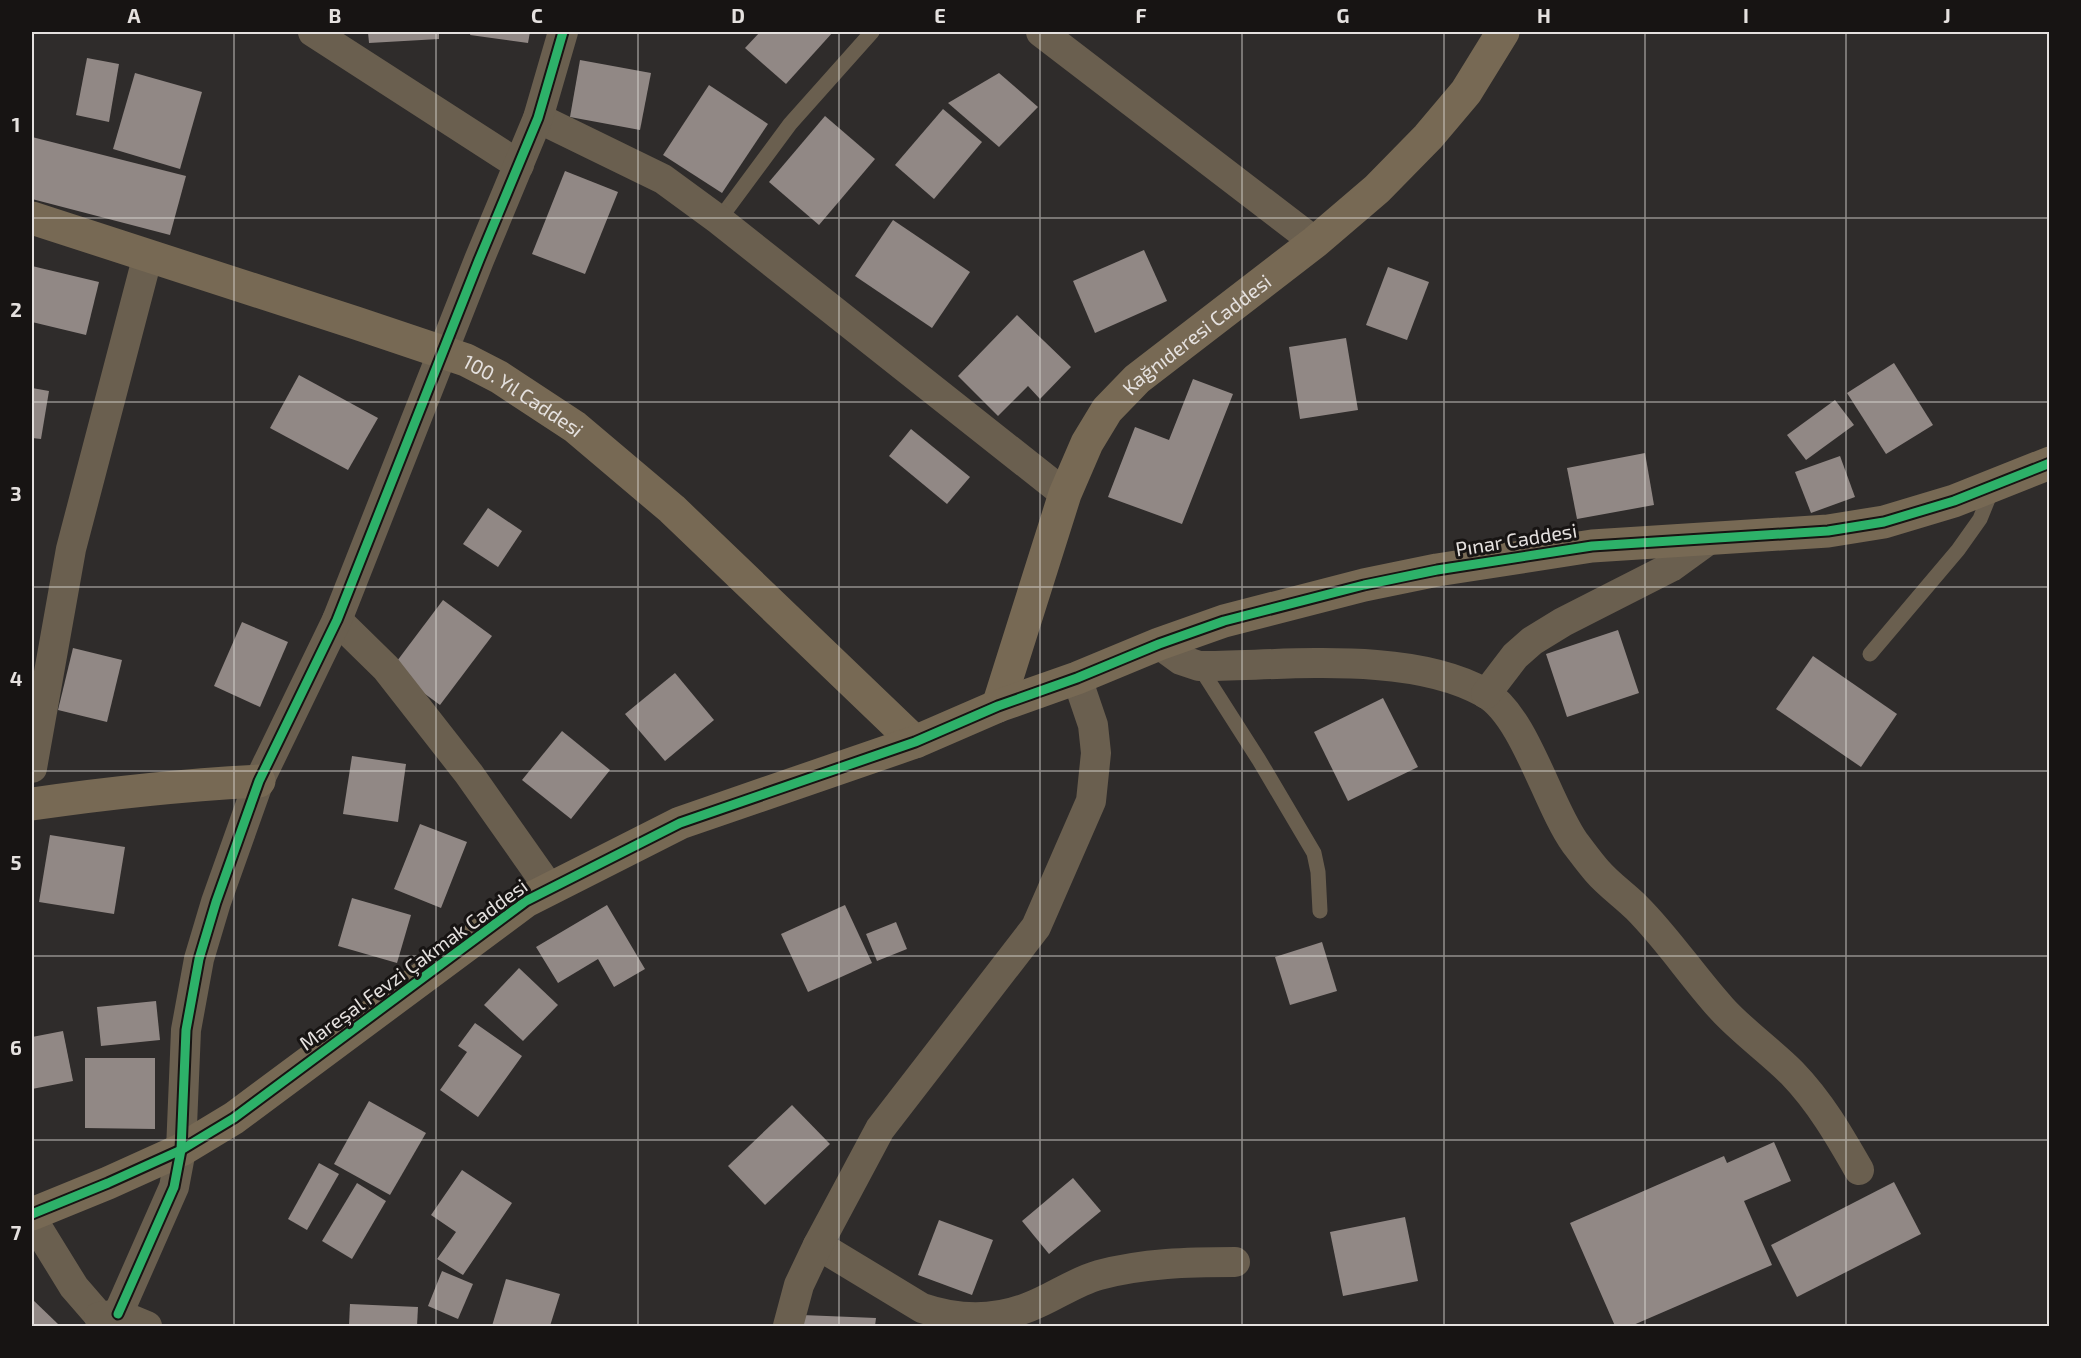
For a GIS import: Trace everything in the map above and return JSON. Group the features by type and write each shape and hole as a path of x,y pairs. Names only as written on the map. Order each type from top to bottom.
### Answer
{"street":[{"path":"313,32 519,165"},
{"path":"102,1321 170,1196 181,1150 186,1030 199,959 216,902 259,781 337,620 538,118 563,32"},
{"path":"1041,32 1315,242"},
{"name":"Kağnıderesi Caddesi","path":"998,706 1065,494 1087,443 1107,410 1137,379 1315,242 1377,189 1428,138 1466,92 1503,32"},
{"path":"538,118 663,179 719,220 1065,494"},
{"name":"100. Yıl Caddesi","path":"32,218 466,360 499,376 575,427 672,509 915,742"},
{"path":"32,768 71,549 148,255"},
{"name":"Pınar Caddesi","path":"998,706 1224,621 1364,585 1437,570 1592,546 1828,531 1884,522 1954,501 2049,463"},
{"path":"1486,694 1515,656 1532,641 1563,622 1671,567 1711,538"},
{"path":"337,620 386,668 469,774 550,889"},
{"path":"1159,644 1181,660 1199,666 1362,664 1407,668 1451,679 1486,694 1510,716 1566,828 1583,854 1598,872 1659,932 1723,1010 1791,1072 1826,1112 1859,1170"},
{"path":"788,1326 798,1285 880,1129 1036,927 1091,801 1096,753 1093,725 1077,678"},
{"name":"Mareşal Fevzi Çakmak Caddesi","path":"32,1214 181,1150 234,1118 526,901 680,823 915,742 998,706"},
{"path":"32,804 148,789 259,781"},
{"path":"32,1219 74,1287 102,1321 147,1326"},
{"path":"818,1245 922,1308 939,1314 970,1318 999,1316 1029,1307 1097,1275 1132,1267 1175,1262 1236,1262"}],"lane":[{"path":"719,220 790,124 872,32"},
{"path":"1870,654 1958,550 1980,519 1994,484"},
{"path":"1199,666 1311,845 1318,872 1320,911"}],"building":[{"path":"368,32 439,32 439,39 369,43"},
{"path":"471,32 530,32 528,43 470,35"},
{"path":"760,32 833,32 786,84 745,48"},
{"path":"87,58 119,64 109,122 76,115"},
{"path":"580,60 651,73 640,130 570,117"},
{"path":"135,73 202,92 180,169 113,149"},
{"path":"999,73 1038,107 999,147 948,103"},
{"path":"709,85 768,124 722,193 663,155"},
{"path":"943,109 982,142 934,199 895,165"},
{"path":"825,116 875,159 819,225 769,182"},
{"path":"32,137 186,176 170,235 32,199"},
{"path":"565,171 618,192 585,274 532,254"},
{"path":"893,220 970,272 932,328 855,276"},
{"path":"1144,250 1167,301 1095,333 1073,281"},
{"path":"32,266 99,282 86,335 32,322"},
{"path":"1388,267 1429,282 1407,340 1366,325"},
{"path":"1017,315 1071,367 1040,399 1028,386 998,416 958,376"},
{"path":"1346,338 1358,410 1300,419 1289,347"},
{"path":"1894,363 1933,425 1886,454 1847,393"},
{"path":"299,375 378,418 348,470 270,428"},
{"path":"1193,379 1233,394 1182,524 1108,497 1135,427 1169,440"},
{"path":"32,388 49,391 41,439 32,438"},
{"path":"1835,400 1854,425 1806,460 1787,435"},
{"path":"911,429 970,477 947,504 889,456"},
{"path":"1645,453 1654,505 1577,519 1567,468"},
{"path":"1840,456 1855,497 1811,513 1795,472"},
{"path":"488,508 522,531 498,567 463,544"},
{"path":"443,600 492,636 440,705 391,669"},
{"path":"242,622 288,642 260,707 214,686"},
{"path":"1618,630 1639,693 1567,717 1546,654"},
{"path":"73,648 122,660 107,722 58,710"},
{"path":"1813,656 1897,714 1861,767 1776,709"},
{"path":"675,673 714,720 665,761 625,714"},
{"path":"1383,698 1418,767 1348,801 1314,732"},
{"path":"562,731 610,770 571,819 522,780"},
{"path":"352,756 406,764 398,822 343,814"},
{"path":"420,824 467,842 441,908 394,889"},
{"path":"50,835 125,847 114,914 39,902"},
{"path":"352,898 411,915 397,963 338,946"},
{"path":"607,905 645,969 614,987 598,959 558,983 536,947"},
{"path":"845,905 872,963 808,992 781,934"},
{"path":"896,922 907,949 877,961 866,934"},
{"path":"1322,942 1337,991 1290,1005 1275,957"},
{"path":"519,968 558,1005 523,1041 484,1005"},
{"path":"156,1001 160,1040 101,1046 97,1007"},
{"path":"475,1023 522,1056 478,1117 440,1090 467,1052 458,1046"},
{"path":"63,1031 73,1081 32,1089 32,1037"},
{"path":"85,1058 155,1058 155,1129 85,1128"},
{"path":"369,1101 426,1133 390,1195 334,1164"},
{"path":"792,1105 830,1144 765,1205 728,1166"},
{"path":"1774,1142 1791,1181 1744,1201 1772,1265 1631,1326 1615,1326 1570,1223 1724,1156 1727,1163"},
{"path":"319,1163 339,1174 307,1230 288,1219"},
{"path":"462,1170 512,1203 463,1275 437,1259 456,1232 431,1215"},
{"path":"1073,1178 1101,1211 1049,1254 1022,1221"},
{"path":"1894,1182 1921,1234 1797,1297 1771,1245"},
{"path":"357,1183 386,1201 352,1259 322,1241"},
{"path":"1405,1217 1418,1281 1343,1296 1330,1232"},
{"path":"939,1220 993,1240 972,1295 918,1275"},
{"path":"442,1271 473,1284 458,1319 428,1306"},
{"path":"506,1279 560,1294 550,1326 492,1326"},
{"path":"32,1299 58,1324 32,1326"},
{"path":"350,1304 418,1307 417,1326 349,1326"},
{"path":"802,1315 876,1318 875,1326 801,1326"}],"cycle path":[{"path":"118,1314 174,1187 181,1150 186,1030 199,959 216,902 259,781 337,620 479,260 538,118 563,32"},
{"path":"32,1214 181,1150 234,1118 526,901 680,823 915,742 998,706 1077,678 1159,644 1224,621 1364,585 1437,570 1592,546 1828,531 1884,522 1954,501 2050,463"}]}
